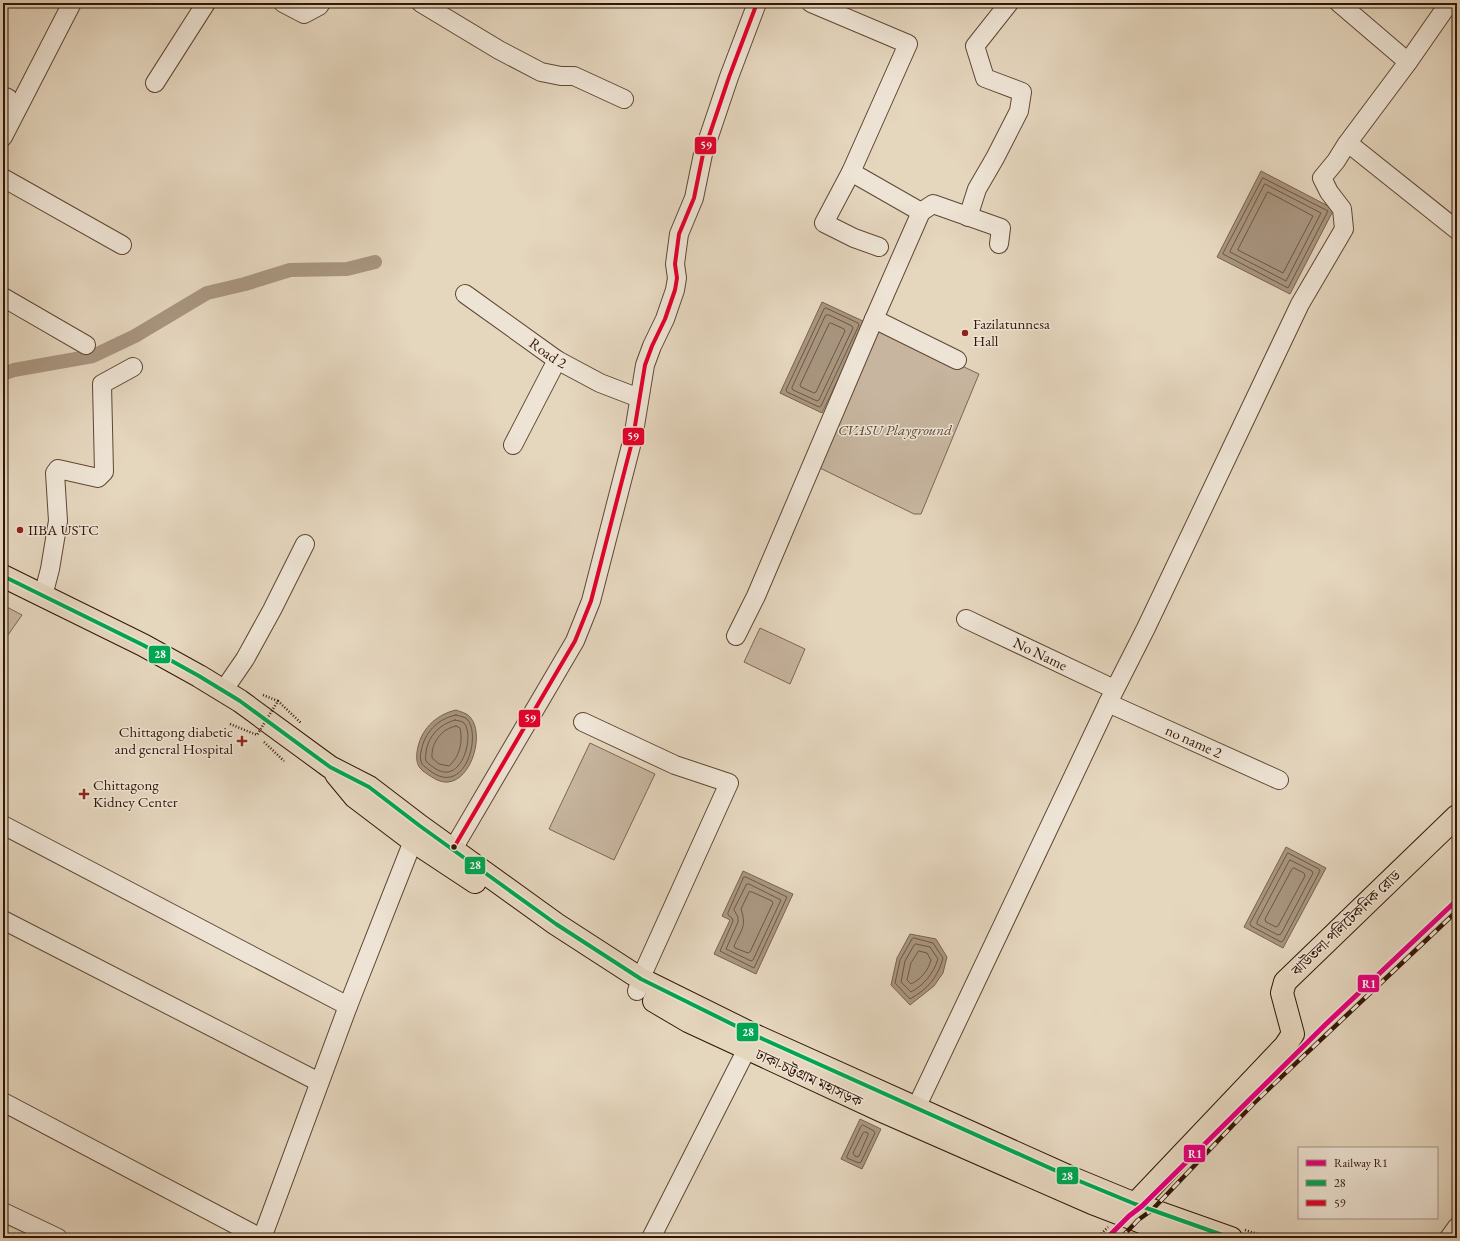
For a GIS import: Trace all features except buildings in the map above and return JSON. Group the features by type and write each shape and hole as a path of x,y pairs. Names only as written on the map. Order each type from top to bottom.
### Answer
{"main road":[{"name":"ঢাকা-চট্টগ্রাম মহাসড়ক","path":"3,576 143,645 240,701 330,767 369,787 420,826 688,1021 750,1042 916,1108 1072,1178 1135,1204 1236,1233"},
{"name":"ঢাকা-চট্টগ্রাম মহাসড়ক","path":"330,767 355,797 413,841 511,907 594,966 639,985"},
{"name":"ঝাউতলা-পলিটেকনিক রোড","path":"1135,1204 1286,1046 1293,1034 1282,993 1285,982 1457,816"},
{"name":"ঢাকা-চট্টগ্রাম মহাসড়ক","path":"750,1042 1015,1171 1183,1238"}],"street":[{"path":"3,137 72,3"},
{"path":"155,83 206,3"},
{"path":"283,3 304,14 319,6 321,3"},
{"path":"421,3 499,50 541,72 561,76 574,76 624,99"},
{"path":"453,849 575,641 591,602 633,438 645,365 665,319 675,290 677,278 675,264 679,234 694,198 703,154 729,77 757,3"},
{"path":"811,3 908,44 851,172 824,223 854,238 879,247"},
{"path":"968,217 977,189 1019,111 1022,92 985,78 975,46 1009,3"},
{"path":"1339,3 1408,62"},
{"path":"916,1108 1111,696 1146,628 1300,304 1344,229 1342,209 1329,192 1322,178 1408,62 1449,3"},
{"path":"1348,143 1457,230"},
{"path":"851,172 921,212"},
{"path":"3,178 122,245"},
{"path":"736,636 742,627 759,589 921,212 933,204 1001,228 999,244"},
{"name":"Road 2","path":"465,294 557,360 600,383 639,398"},
{"path":"3,296 86,345"},
{"path":"874,319 958,360"},
{"path":"513,445 557,360"},
{"path":"43,596 50,568 58,521 55,473 58,469 98,478 104,472 102,384 133,367"},
{"path":"223,691 245,659 272,610 305,544"},
{"name":"No Name","path":"966,619 1111,696"},
{"name":"no name 2","path":"1111,696 1279,780"},
{"path":"583,722 675,765 729,783 639,985"},
{"path":"3,825 348,1006"},
{"path":"3,1102 262,1238 319,1082 413,841"},
{"path":"3,920 319,1082"},
{"path":"651,1238 750,1042"},
{"path":"3,1212 58,1238"},
{"path":"1449,1238 1457,1227"}],"path":[{"path":"257,735 278,701 300,723"},
{"path":"265,708 272,711"},
{"path":"230,724 257,735 284,761"},
{"path":"1236,1233 1270,1238"}],"green space":[{"name":"CVASU Playground","path":"877,326 979,374 921,514 914,514 818,467"},
{"path":"3,605 22,615 3,642"},
{"path":"760,628 805,649 790,684 744,662"},
{"path":"590,743 655,774 614,860 549,829"}],"water":[{"path":"1261,171 1334,209 1290,294 1217,257"},
{"path":"822,302 865,322 822,413 780,393"},
{"path":"456,710 470,717 474,724 476,744 474,755 464,773 456,779 445,782 435,779 419,767 417,763 417,752 421,737 425,730 441,716"},
{"path":"1286,847 1326,868 1283,948 1244,927"},
{"path":"743,871 793,894 756,974 714,954 730,920 722,916"},
{"path":"910,934 936,939 947,957 943,973 934,986 910,1005 891,985 897,958"},
{"path":"860,1119 881,1129 862,1169 841,1159"}],"waterway":[{"path":"3,374 14,370 93,356 135,336 207,293 245,284 290,270 347,269 375,262"}],"railway":[{"path":"1121,1238 1138,1220 1152,1210 1256,1101 1457,911"}],"rail line":[{"name":"R1","path":"1107,1238 1129,1216 1142,1206 1325,1025 1457,900"}],"transit line":[{"name":"59","path":"453,849 575,641 591,601 633,438 645,365 665,319 675,290 677,278 675,264 679,234 694,198 703,154 729,77 757,3"},
{"name":"28","path":"3,576 143,645 240,701 330,767 369,787 420,826 556,924 641,979 754,1035 1072,1178 1135,1204 1231,1238"}],"place":[{"name":"Fazilatunnesa Hall","path":"965,333"},
{"name":"IIBA USTC","path":"20,530"},
{"name":"Chittagong diabetic and general Hospital","path":"242,741"},
{"name":"Chittagong Kidney Center","path":"84,794"}]}
